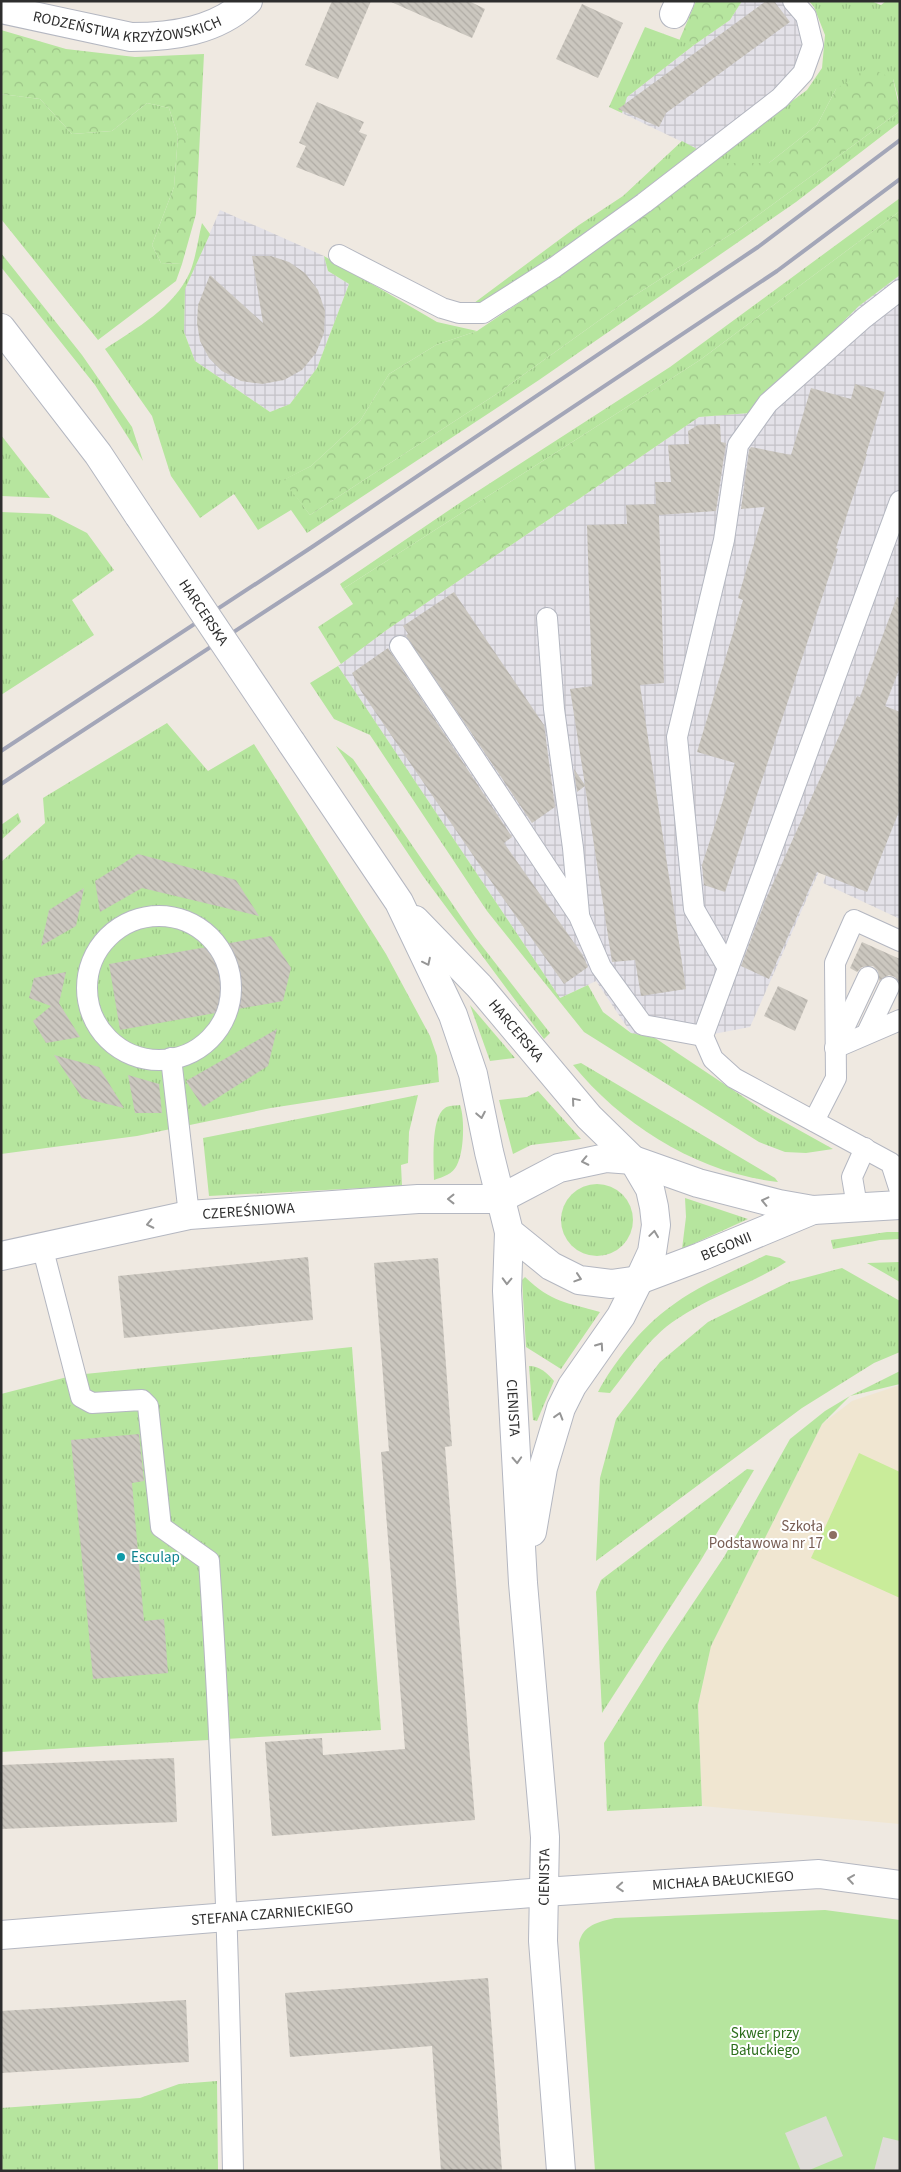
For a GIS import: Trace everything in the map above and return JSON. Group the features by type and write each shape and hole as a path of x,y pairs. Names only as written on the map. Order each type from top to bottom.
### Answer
{"street":[{"name":"RODZEŃSTWA KRZYŻOWSKICH","path":"1,9 131,37 152,37 203,28 228,17 248,1"},
{"name":"HARCERSKA","path":"1,328 86,439 399,902 453,1016 473,1074 500,1199"},
{"name":"HARCERSKA","path":"399,902 479,986 589,1117 633,1160"},
{"path":"606,1158 633,1160 650,1189 656,1226 652,1252 639,1280 611,1284 579,1280 551,1266 509,1232 500,1199 559,1168 606,1158"},
{"name":"BEGONII","path":"633,1160 698,1184 779,1204 813,1210 900,1204"},
{"name":"CZEREŚNIOWA","path":"1,1256 189,1216 418,1199 500,1199"},
{"name":"BEGONII","path":"639,1280 700,1258 813,1210"},
{"name":"CIENISTA","path":"509,1232 507,1291 523,1583 545,1837 543,1941 561,2171"},
{"name":"CIENISTA","path":"523,1583 543,1468 561,1408 572,1386 621,1316 639,1280"},
{"name":"MICHAŁA BAŁUCKIEGO","path":"544,1892 819,1874 900,1886"},
{"name":"STEFANA CZARNIECKIEGO","path":"1,1935 544,1892"}],"lane":[{"path":"338,254 442,308 459,313 483,313 555,267 644,203 780,98 802,73 813,45 806,16 793,1"},
{"path":"728,968 694,909 676,737 724,540 738,445 768,403 864,318 900,290"},
{"path":"900,501 703,1036 713,1059 734,1078 890,1162 900,1191"},
{"path":"547,618 554,709 573,848 579,916"},
{"path":"400,646 579,916 601,967 644,1025 703,1036"},
{"path":"165,916 182,919 199,927 213,939 223,954 230,971 229,1007 222,1024 210,1039 194,1050 171,1058 157,1060 138,1056 121,1049 106,1036 95,1020 89,1002 88,983 92,965 100,948 112,933 128,923 146,917 165,916"},
{"path":"814,1122 836,1078 835,964 854,920 889,942"},
{"path":"835,1048 868,977"},
{"path":"867,1033 889,987"},
{"path":"835,1048 899,1019"},
{"path":"171,1058 189,1216"},
{"path":"857,1206 852,1177 865,1148"},
{"path":"42,1246 81,1396 92,1403 142,1400 148,1406 160,1527 209,1561 229,1946 233,2171"}],"shaded area":[{"path":"742,1 783,1 801,24 802,55 790,78 697,149 622,113 627,97 694,45 730,20"},
{"path":"220,210 324,256 328,271 349,284 317,368 290,404 270,412 195,361 184,332 185,289"},
{"path":"900,275 900,919 823,883 887,718 750,1027 703,1036 655,1038 631,1033 596,981 560,998 338,666 388,629 699,417 750,413 859,306"},
{"name":"Szkoła Podstawowa nr 17","path":"900,1385 900,1824 702,1806 698,1705 711,1646 822,1424 852,1401"},
{"path":"826,2116 843,2156 807,2171 801,2171 785,2133"},
{"path":"883,2137 900,2141 900,2171 874,2171"}],"green space":[{"path":"696,1 742,1 730,20 694,45 679,41"},
{"path":"809,1 871,1 881,5 886,1 900,1 900,105 893,79 836,89 817,125 769,163 708,163 807,90 822,68 825,35 814,7"},
{"path":"645,27 694,45 627,97 622,113 609,107"},
{"path":"1,30 66,49 135,57 204,54 196,214 182,264 161,263 152,245 174,187 178,136 169,108 147,103 112,131 72,134 40,99 1,94"},
{"path":"869,67 893,79 900,111 739,229 629,299 498,393 310,515 283,480 311,466 360,421 389,374 436,345 477,331 556,278 708,163 769,163 817,125 836,89"},
{"path":"1,94 40,99 72,134 112,131 147,103 169,108 178,136 174,187 152,245 161,263 182,264 176,281 98,340 1,219"},
{"path":"900,111 900,122 796,202 539,380 307,533 291,510 258,530 234,494 200,518 171,476 152,416 105,349 164,307 183,285 190,272 202,223 210,234 185,289 184,332 195,361 270,412 290,404 317,368 349,284 328,271 324,256 437,322 477,331 436,345 389,374 360,421 311,466 284,480 310,515 498,393 629,299 739,229"},
{"path":"682,141 697,149 608,217 492,298 470,306 579,225 623,196"},
{"path":"900,198 900,211 700,360 343,589 340,584 464,500 670,367"},
{"path":"900,211 900,275 859,306 750,413 699,417 388,629 341,664 318,627 353,604 343,589 700,360"},
{"path":"1,253 82,355 132,427 143,461 95,385 1,267"},
{"path":"1,435 50,498 1,496"},
{"path":"1,512 50,514 87,533 114,570 72,600 94,635 1,695"},
{"path":"338,666 560,998 588,985 603,1012 631,1033 655,1038 763,1110 833,1149 806,1153 785,1152 759,1142 584,1032 487,911 370,735 334,719 310,683"},
{"path":"167,723 208,771 254,744 386,954 430,1036 437,1056 439,1082 271,1108 137,1136 1,1154 1,862 45,823 43,798"},
{"path":"336,746 353,759 475,937 550,1033 544,1039 423,876"},
{"path":"18,813 21,822 1,840 1,825"},
{"path":"470,1005 515,1058 490,1061"},
{"path":"581,1063 775,1178 778,1182 748,1177 719,1168 691,1157 664,1143 615,1108 593,1087 573,1065"},
{"path":"538,1091 581,1139 531,1145 513,1154 499,1100 527,1097"},
{"path":"418,1095 409,1132 408,1163 401,1165 402,1186 209,1196 203,1138"},
{"path":"460,1105 463,1118 463,1135 459,1159 455,1168 450,1173 434,1180 434,1142 437,1121 440,1113 445,1108"},
{"path":"597,1184 617,1190 627,1200 633,1220 627,1240 617,1250 597,1256 577,1250 567,1240 561,1220 567,1200 577,1190"},
{"path":"685,1198 748,1219 682,1249 686,1217"},
{"path":"900,1232 900,1239 880,1240 833,1249 831,1240"},
{"path":"766,1255 780,1258 786,1262 703,1303 677,1319 649,1344 610,1393 598,1392 628,1348 656,1318 701,1287"},
{"path":"900,1262 900,1282 867,1263"},
{"path":"842,1268 900,1301 900,1352 874,1363 802,1408 596,1561 600,1478 616,1419 660,1362 708,1322 789,1282"},
{"path":"525,1277 552,1297 600,1312 561,1369 526,1347 522,1280"},
{"path":"352,1347 381,1730 1,1752 1,1394 75,1375"},
{"path":"529,1366 540,1369 554,1381 537,1421 533,1420"},
{"path":"900,1371 900,1384 850,1396"},
{"path":"850,1396 822,1424 711,1646 698,1705 702,1806 607,1811 604,1743 665,1645 724,1557 790,1439 825,1411"},
{"path":"859,1453 900,1472 900,1598 811,1558"},
{"path":"747,1469 754,1470 701,1560 602,1713 596,1592 601,1580"},
{"name":"Skwer przy Bałuckiego","path":"825,1910 900,1920 900,2171 595,2171 579,1943 584,1932 592,1925 615,1918"},
{"path":"217,2081 218,2171 1,2171 1,2108 140,2098 179,2084"}],"building":[{"path":"332,1 371,1 338,79 305,65"},
{"path":"389,1 469,1 485,9 472,38"},
{"path":"766,1 774,1 790,22 666,113 659,127 618,109"},
{"path":"582,4 623,23 598,78 556,59"},
{"path":"317,102 364,122 359,132 367,135 344,186 296,167 306,146 299,143"},
{"path":"252,256 271,256 289,262 305,273 318,290 325,311 324,333 316,353 302,370 284,380 262,384 241,381 222,371 209,358 200,341 197,323 198,305 210,275 263,323"},
{"path":"855,384 885,392 836,548 838,549 725,892 704,885 702,865 735,763 697,752 743,600 738,598 765,507 741,509 749,450 751,447 791,455 811,388 851,399"},
{"path":"720,424 721,442 726,443 716,511 659,515 664,683 640,685 686,989 641,996 635,960 612,962 585,786 577,792 574,769 585,785 570,689 592,686 587,525 627,524 626,505 656,504 655,482 671,482 668,445 689,444 688,431 698,425"},
{"path":"454,592 544,725 555,807 532,823 406,636 408,634 403,626"},
{"path":"897,597 900,598 900,667 885,706 900,712 900,809 867,892 817,872 769,979 741,966 766,899 857,696 860,697"},
{"path":"388,648 512,837 504,843 582,954 588,967 564,984 483,870 361,691 352,673"},
{"path":"138,854 236,880 259,916 142,888 100,912 95,881"},
{"path":"84,888 76,926 41,946 49,910"},
{"path":"271,936 291,968 283,1001 120,1030 109,964"},
{"path":"862,942 900,959 900,983 895,977 889,975 879,981 878,971 873,966 862,967 857,972 850,968"},
{"path":"66,972 59,1003 80,1037 46,1043 33,1021 51,1006 29,998 34,978"},
{"path":"778,986 808,1000 795,1031 764,1016"},
{"path":"277,1029 268,1066 203,1107 186,1081"},
{"path":"54,1055 99,1067 124,1108 82,1098"},
{"path":"128,1075 159,1084 162,1113 135,1113"},
{"path":"308,1257 313,1320 124,1338 118,1276"},
{"path":"438,1258 452,1446 445,1447 475,1820 272,1836 265,1742 322,1738 323,1755 405,1749 381,1452 389,1451 374,1263"},
{"name":"Esculap","path":"139,1434 144,1481 132,1483 144,1621 164,1619 168,1673 93,1679 71,1440"},
{"path":"174,1758 177,1822 1,1829 1,1765"},
{"path":"488,1978 502,2171 441,2171 432,2046 290,2057 285,1993"},
{"path":"186,2000 189,2062 1,2073 1,2011"}],"railway":[{"path":"1,751 312,547 758,247 900,140"},
{"path":"1,784 327,571 777,271 900,179"}],"place":[{"name":"Szkoła Podstawowa nr 17","path":"833,1535"},
{"name":"Esculap","path":"121,1557"}]}
